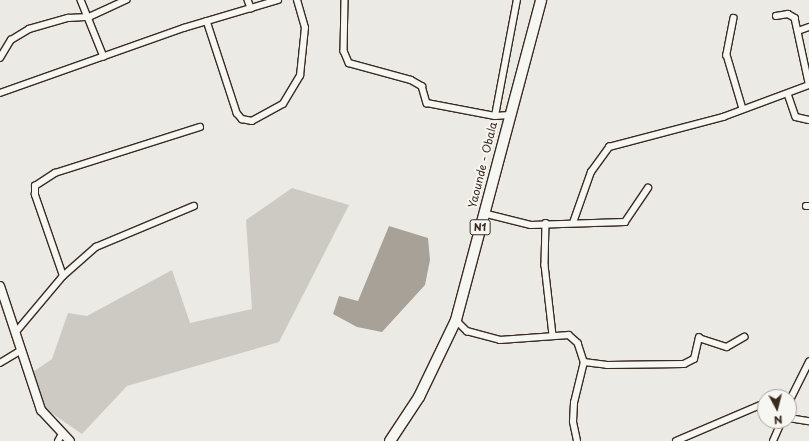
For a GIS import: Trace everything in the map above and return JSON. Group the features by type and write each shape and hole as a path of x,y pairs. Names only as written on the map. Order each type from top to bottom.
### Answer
{"highway":[{"name":"Yaounde - Obala","path":"390,441 419,397 456,320 509,115 541,0"}],"street":[{"path":"81,0 104,57"},
{"path":"0,58 12,40 29,29 68,18 89,17 126,0"},
{"path":"248,0 251,8"},
{"path":"0,92 207,21 278,0"},
{"path":"207,21 237,113 242,118 252,121 282,104 300,76 305,28 297,0"},
{"path":"345,0 344,51 349,63 411,80 422,86 427,103 495,116 509,115"},
{"path":"495,116 517,0"},
{"path":"573,223 591,172 609,147 743,109 788,94 809,84 798,31 793,15 776,16"},
{"path":"734,18 727,55 743,109"},
{"path":"798,31 809,27"},
{"path":"788,94 796,117 809,120"},
{"path":"63,276 35,195 36,186 55,174 200,127"},
{"path":"483,213 531,225 546,223 625,222 648,188"},
{"path":"16,332 63,276 107,241 194,206"},
{"path":"546,223 545,265 553,335"},
{"path":"0,286 40,410 60,438 70,441"},
{"path":"456,320 467,331 500,340 553,335 574,338 584,362 574,403 573,422 577,441"},
{"path":"584,362 684,364 694,359 699,338 727,346 744,337"},
{"path":"0,363 20,351"},
{"path":"797,389 806,374 809,362"},
{"path":"676,441 757,406"},
{"path":"797,419 809,421"},
{"path":"773,441 778,429"}],"shaded area":[{"path":"292,188 349,205 279,342 127,386 82,434 34,401 27,376 52,359 68,313 87,316 172,270 190,323 252,309 246,220"},
{"path":"389,226 428,238 430,260 425,285 382,332 357,327 333,314 339,296 358,301"}]}
